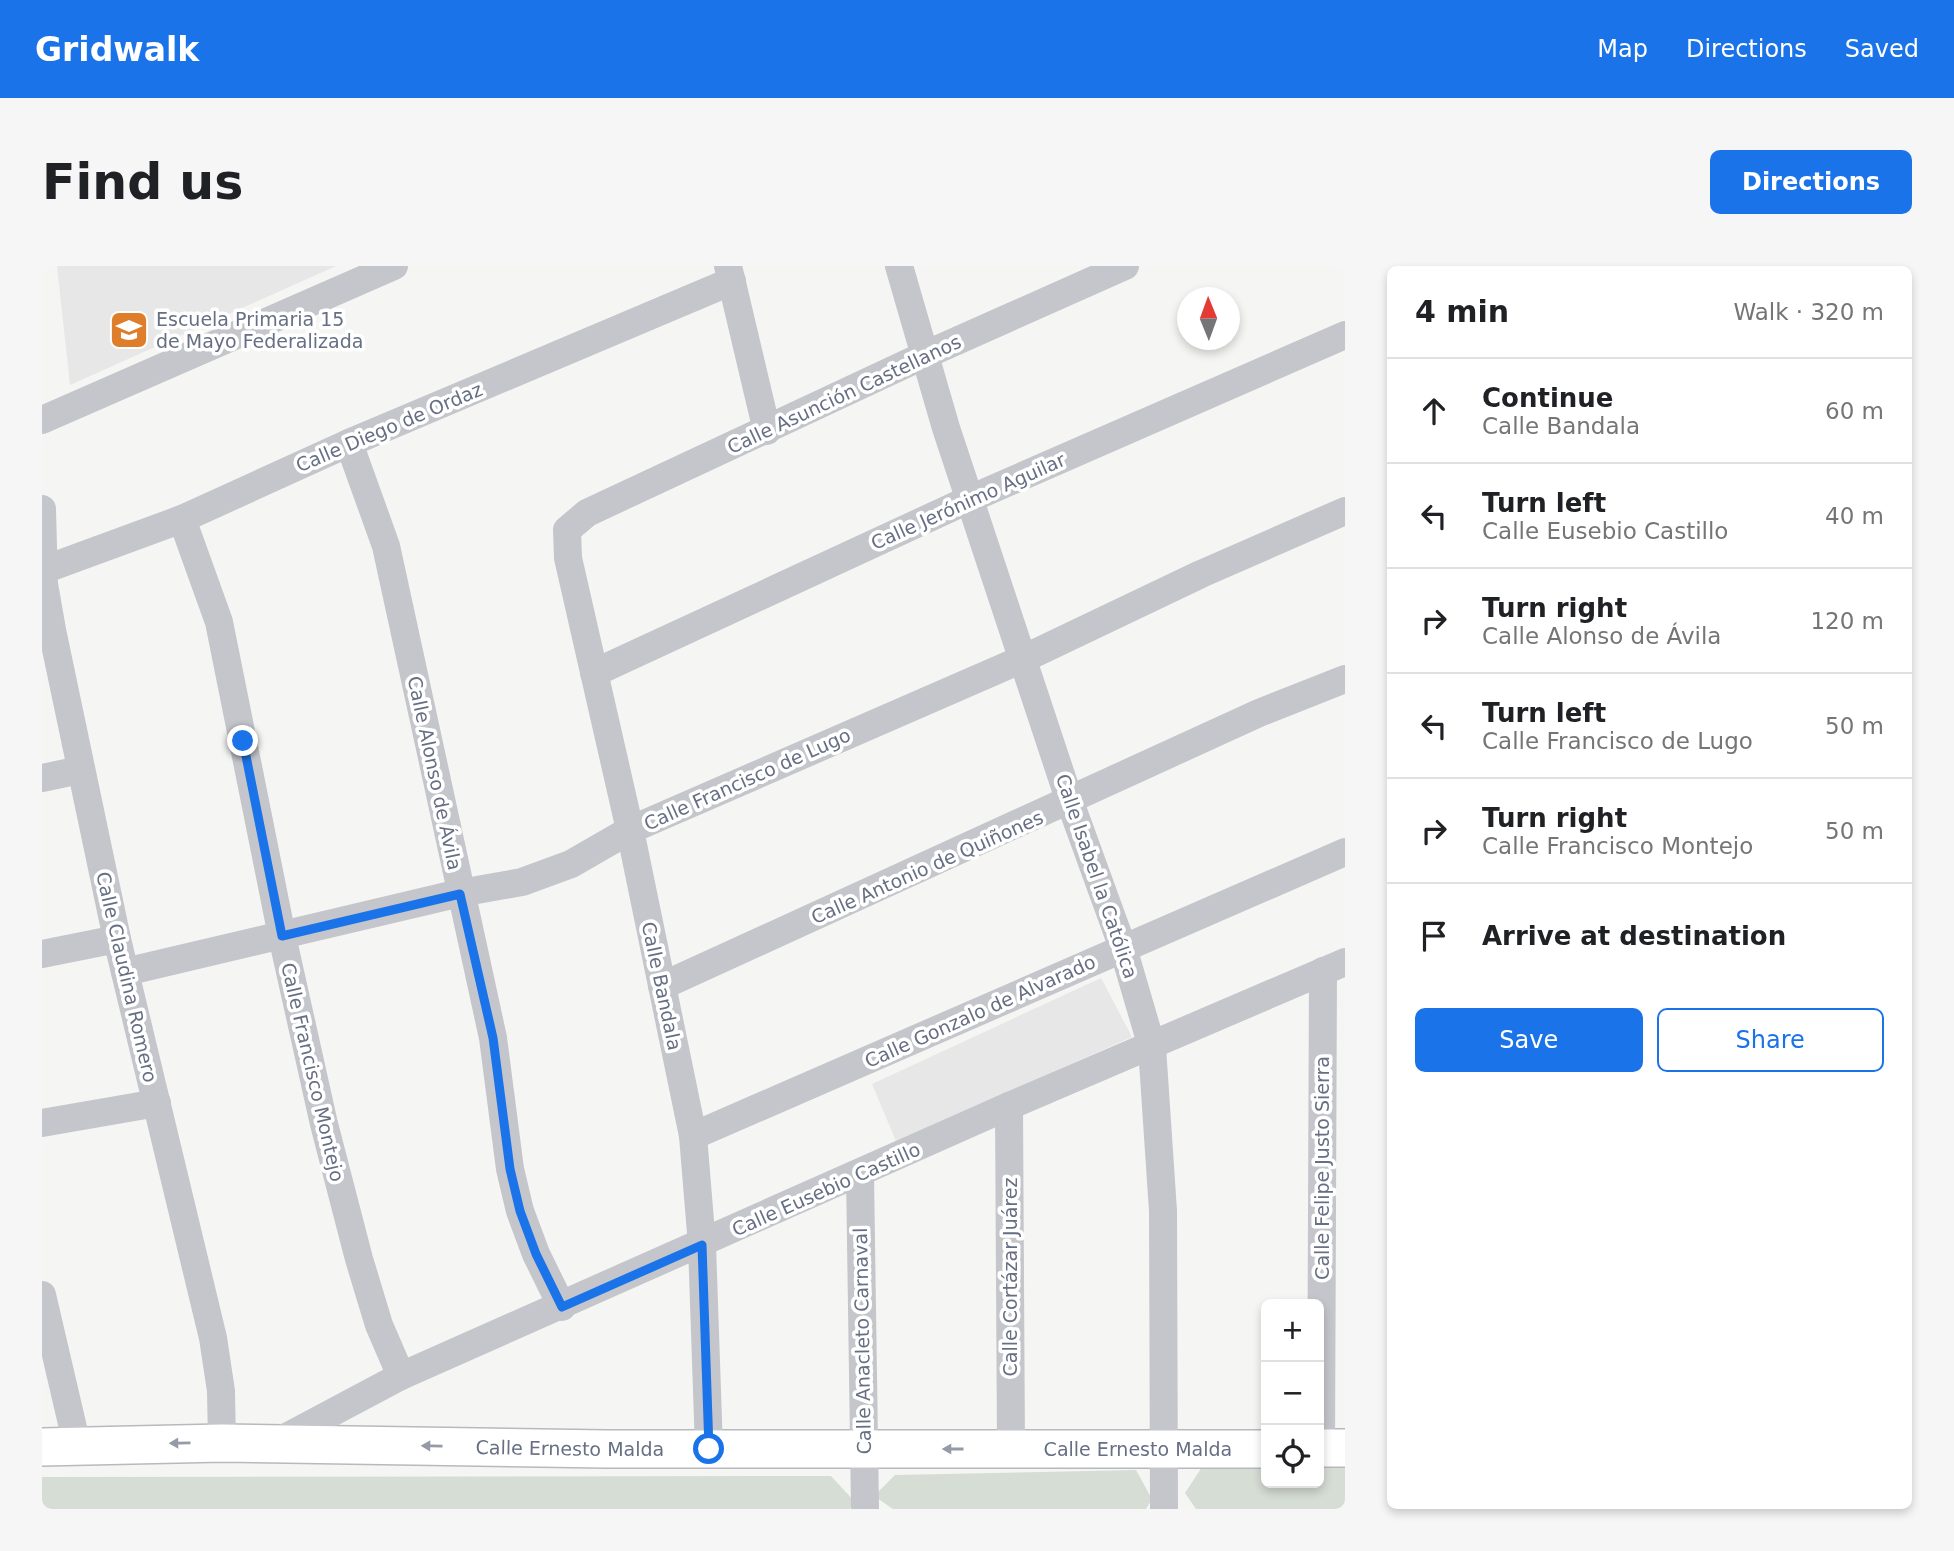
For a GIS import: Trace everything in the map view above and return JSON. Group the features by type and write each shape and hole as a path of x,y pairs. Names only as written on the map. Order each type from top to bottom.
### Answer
{"main road":[{"name":"Calle Ernesto Malda","path":"59,1446 222,1443 709,1449 1261,1449"}],"street":[{"path":"42,420 394,266"},
{"name":"Calle Isabel la Católica","path":"899,266 970,499 1025,658 1070,802 1123,948 1152,1047 1163,1211 1164,1509"},
{"name":"Calle Asunción Castellanos","path":"567,530 587,513 925,355 1125,266"},
{"path":"730,273 767,431"},
{"name":"Calle Diego de Ordaz","path":"43,580 730,273"},
{"name":"Calle Jerónimo Aguilar","path":"594,673 970,499 1345,335"},
{"name":"Calle Alonso de Ávila","path":"349,443 386,545 493,1038 510,1169 520,1211 536,1254 562,1307"},
{"name":"Calle Claudina Romero","path":"42,509 43,580 80,770 117,939 213,1338 221,1391 222,1443"},
{"name":"Calle Francisco de Lugo","path":"125,972 522,882 572,864 630,830 1025,658 1201,574 1345,511"},
{"name":"Calle Francisco Montejo","path":"182,519 219,622 282,936 324,1124 379,1325 401,1376"},
{"name":"Calle Bandala","path":"567,530 568,558 630,830 693,1136 702,1245 709,1449"},
{"name":"Calle Antonio de Quiñones","path":"662,986 1070,802 1259,713 1345,679"},
{"path":"42,778 80,770"},
{"name":"Calle Gonzalo de Alvarado","path":"693,1136 1345,852"},
{"path":"42,954 117,939"},
{"name":"Calle Eusebio Castillo","path":"274,1444 401,1376 702,1245 1009,1106 1334,967"},
{"name":"Calle Felipe Justo Sierra","path":"1328,1448 1334,967"},
{"path":"42,1123 156,1102"},
{"name":"Calle Cortázar Juárez","path":"1009,1106 1011,1449"},
{"name":"Calle Anacleto Carnaval","path":"860,1174 862,1449 865,1509"},
{"path":"42,1297 59,1446"}],"shaded area":[{"name":"Escuela Primaria 15 de Mayo Federalizada","path":"57,266 336,266 70,385"},
{"path":"1101,978 1132,1037 896,1141 872,1084"},
{"path":"1202,1467 1261,1467 1261,1488 1324,1488 1324,1467 1345,1467 1345,1509 1196,1509 1185,1493"},
{"path":"1136,1470 1152,1499 1146,1509 893,1509 874,1496 895,1475"},
{"path":"831,1476 855,1502 850,1509 42,1509 42,1477"}],"place":[{"name":"Escuela Primaria 15 de Mayo Federalizada","path":"129,330"}],"route":[{"path":"243,741 282,936 460,894 493,1038 510,1169 520,1211 536,1254 562,1307 702,1245 709,1449"}]}
